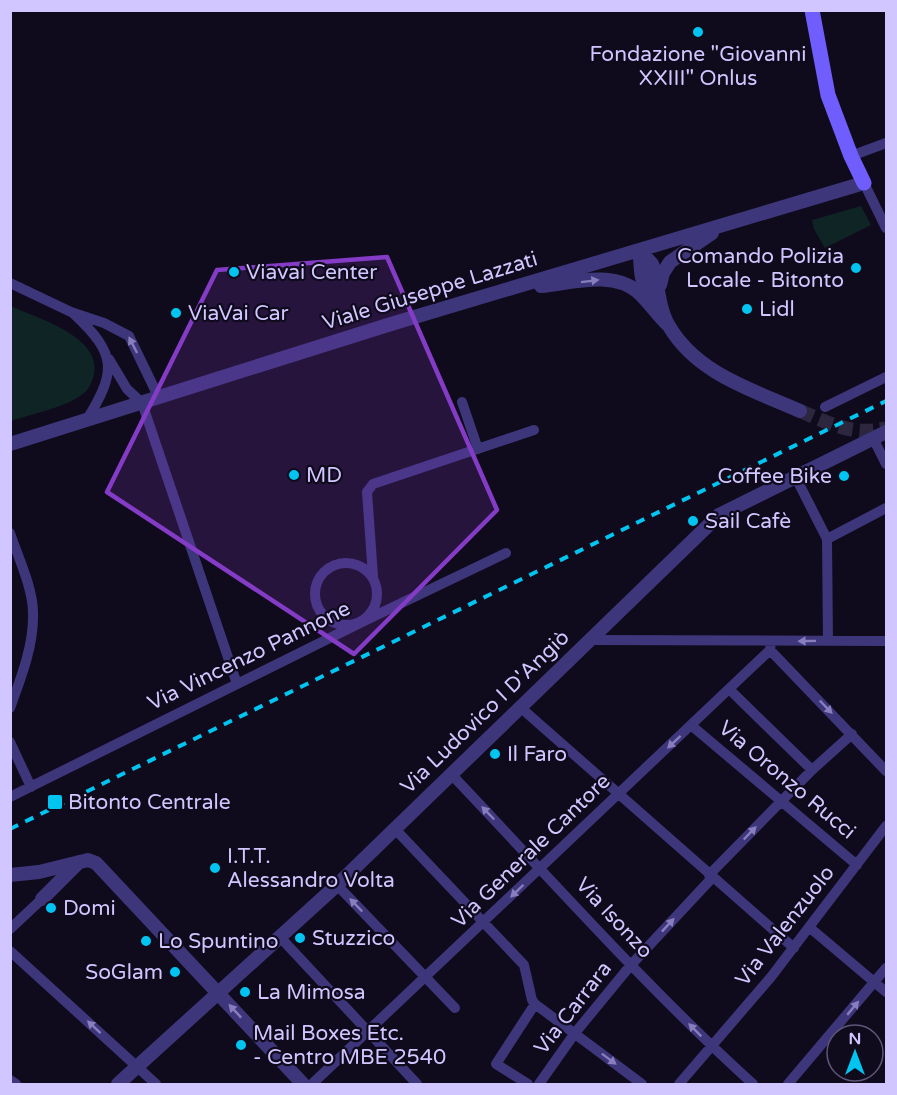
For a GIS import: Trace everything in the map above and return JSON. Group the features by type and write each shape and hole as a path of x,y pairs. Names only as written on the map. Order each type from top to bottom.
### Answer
{"main road":[{"path":"812,10 828,95 851,156 864,183"}],"street":[{"path":"851,156 886,143"},
{"path":"864,183 886,228"},
{"name":"Viale Giuseppe Lazzati","path":"10,444 511,288 864,183"},
{"path":"658,291 663,273 670,262 724,225"},
{"path":"640,251 652,264 668,325"},
{"path":"640,251 640,268 647,295 687,349 705,366 726,378 800,411"},
{"path":"511,288 602,279 621,282 638,293 668,325"},
{"path":"10,283 71,312 104,322 129,336 159,398"},
{"path":"71,312 92,331 103,345 127,390 142,403 237,684"},
{"path":"86,421 100,399 106,382 109,359"},
{"path":"825,407 886,377"},
{"path":"462,402 478,449"},
{"path":"373,576 366,569 348,562 338,563 329,568 321,574 315,594 322,614 330,621 340,624 362,622 376,605 378,595 373,576 368,492 374,484 534,430"},
{"path":"589,640 719,515 886,432"},
{"path":"873,438 886,464"},
{"path":"795,476 827,539 828,641"},
{"path":"827,539 886,508"},
{"path":"10,533 31,597 33,612 32,634 23,671 10,708"},
{"name":"Via Vincenzo Pannone","path":"10,797 506,553"},
{"name":"Via Ludovico I D'Angiò","path":"118,1084 337,885 589,640 770,646 828,641 886,641"},
{"path":"770,646 886,771"},
{"name":"Via Generale Cantore","path":"312,1084 692,726 770,646"},
{"path":"729,689 812,770"},
{"path":"520,707 710,877 794,948"},
{"name":"Via Oronzo Rucci","path":"692,726 857,865"},
{"name":"Via Carrara","path":"539,1084 575,1034 630,966 782,801 852,734"},
{"path":"10,742 31,787"},
{"name":"Via Isonzo","path":"451,774 630,966 711,1047 753,1084"},
{"name":"Via Valenzuolo","path":"679,1084 771,977 886,826"},
{"path":"395,829 524,965 532,1000 535,1004 642,1084"},
{"path":"10,928 80,861"},
{"path":"10,875 39,872 80,861 96,862 303,1084"},
{"path":"39,872 42,899"},
{"path":"337,885 455,1008"},
{"path":"809,927 886,992"},
{"path":"279,936 417,1084"},
{"path":"10,951 156,1084"},
{"path":"788,1084 886,969"},
{"path":"528,1084 496,1064 535,1004"},
{"path":"10,1080 16,1084"}],"highlighted area":[{"path":"387,257 497,510 354,654 107,492 217,270"}],"green space":[{"path":"861,206 871,225 825,248 814,229 812,220"},
{"path":"11,306 52,324 80,341 89,351 94,364 92,381 82,394 56,407 11,421"}],"tunnel":[{"path":"800,411 852,430 886,428"}],"railway":[{"path":"10,829 886,401"}],"place":[{"name":"Fondazione \"Giovanni XXIII\" Onlus","path":"698,32"},
{"name":"Comando Polizia Locale - Bitonto","path":"856,268"},
{"name":"Viavai Center","path":"234,272"},
{"name":"Lidl","path":"747,309"},
{"name":"ViaVai Car","path":"176,313"},
{"name":"MD","path":"294,475"},
{"name":"Coffee Bike","path":"844,476"},
{"name":"Sail Cafè","path":"693,521"},
{"name":"Il Faro","path":"495,754"},
{"name":"Bitonto Centrale","path":"55,802"},
{"name":"I.T.T. Alessandro Volta","path":"215,868"},
{"name":"Domi","path":"51,908"},
{"name":"Stuzzico","path":"300,938"},
{"name":"Lo Spuntino","path":"146,941"},
{"name":"SoGlam","path":"175,972"},
{"name":"La Mimosa","path":"245,992"},
{"name":"Mail Boxes Etc. - Centro MBE 2540","path":"241,1045"}]}
